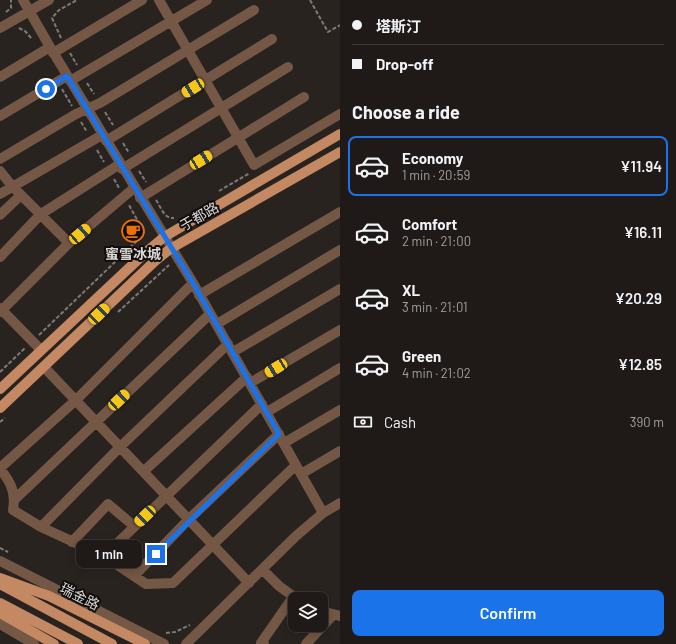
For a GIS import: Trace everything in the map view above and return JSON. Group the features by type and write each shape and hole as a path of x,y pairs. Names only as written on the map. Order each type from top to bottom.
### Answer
{"main road":[{"name":"于都路","path":"0,388 40,349 164,237 340,134"},
{"name":"于都路","path":"0,408 154,261 173,253 340,152"},
{"name":"瑞金路","path":"0,578 49,596 145,644"},
{"path":"0,584 112,644"},
{"path":"0,603 78,644"},
{"path":"0,613 54,644"}],"street":[{"path":"23,0 51,50 231,348 323,514"},
{"path":"0,28 49,0"},
{"path":"0,77 142,0"},
{"path":"159,0 254,165 340,114"},
{"path":"0,116 69,79 207,0"},
{"path":"0,159 76,114 87,110 254,10"},
{"path":"0,194 12,186 104,138 205,80 272,39"},
{"path":"0,257 41,214 222,108 288,67"},
{"path":"140,198 304,97"},
{"path":"0,171 12,186 69,243"},
{"path":"40,349 1,310 69,243 134,188"},
{"path":"0,215 21,195"},
{"path":"199,295 340,212"},
{"path":"216,324 340,250"},
{"path":"193,283 76,400 0,468 9,479 15,499 13,510 41,527 104,556 146,584 173,583 213,545 298,470 340,451"},
{"path":"41,527 120,447 231,348 340,290"},
{"path":"15,499 210,314"},
{"path":"144,471 249,380 340,330"},
{"path":"44,367 249,583"},
{"path":"104,556 166,495 264,408 340,368"},
{"path":"134,576 189,520 281,439 340,410"},
{"path":"186,644 296,536 323,514 340,503"},
{"path":"72,542 108,504 134,526"},
{"path":"0,561 164,644"},
{"path":"263,570 288,593"},
{"path":"264,644 262,642 288,607"},
{"path":"306,644 336,615"},
{"path":"0,624 34,644"}],"path":[{"path":"0,16 10,8 11,0"},
{"path":"310,0 328,32 340,25"},
{"path":"114,316 173,253"},
{"path":"0,422 6,417"}],"place":[{"name":"蜜雪冰城","path":"133,231"}],"route":[{"path":"46,89 67,76 170,249 193,283 279,434 189,520 156,554"}]}
